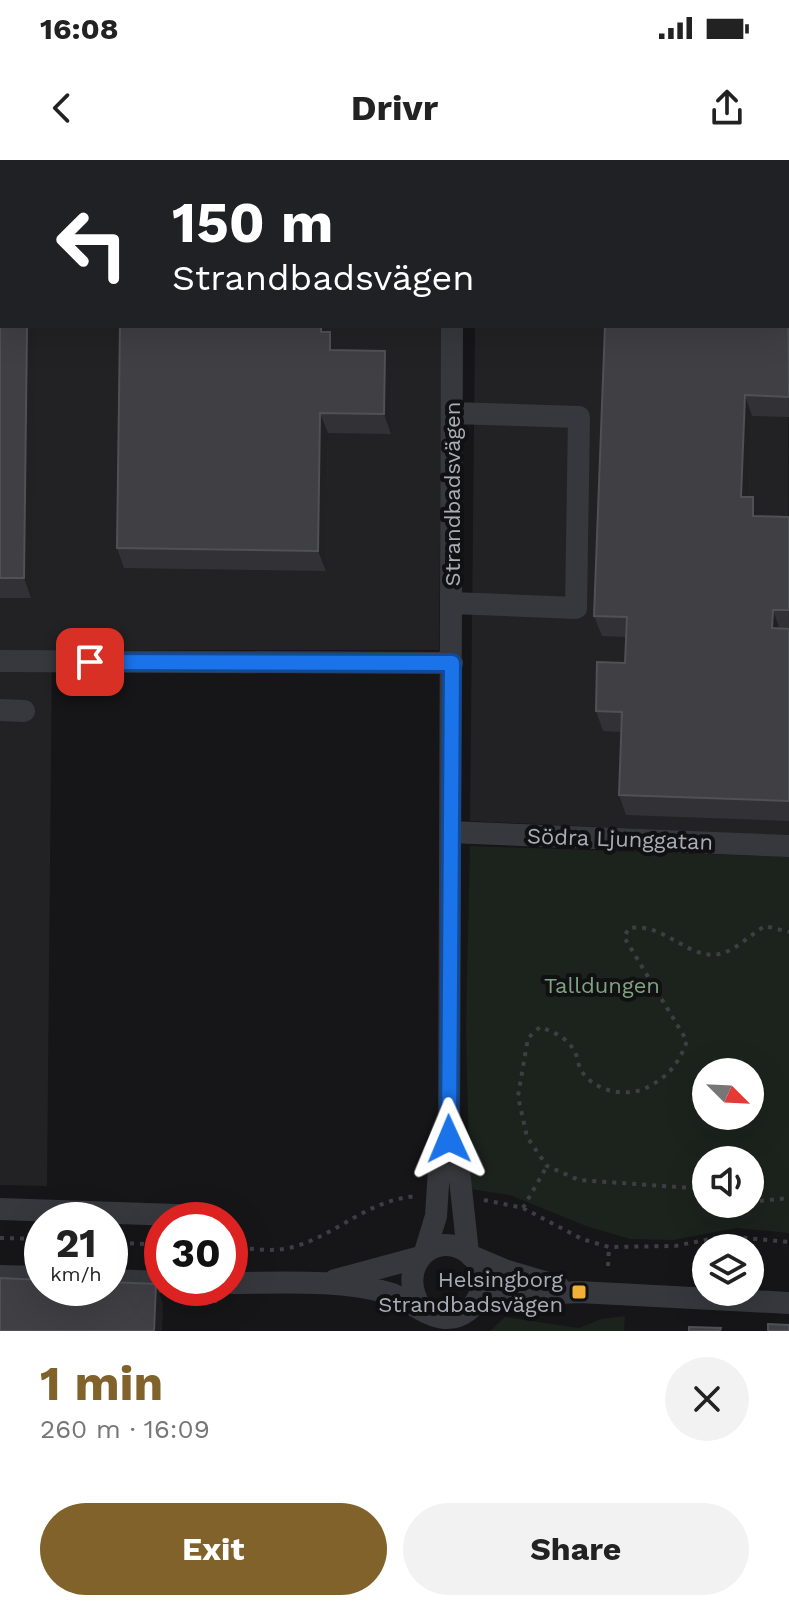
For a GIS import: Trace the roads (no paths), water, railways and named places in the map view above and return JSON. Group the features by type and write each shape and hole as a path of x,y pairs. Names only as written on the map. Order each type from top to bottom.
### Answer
{"street":[{"name":"Strandbadsvägen","path":"452,328 449,1139 459,1170 470,1254 481,1272 483,1284 463,1331"},
{"path":"452,413 579,417 576,608 452,603"},
{"path":"0,661 452,663"},
{"path":"0,710 24,711"},
{"name":"Södra Ljunggatan","path":"450,832 789,846"},
{"name":"Strandbadsvägen","path":"429,1331 410,1282 412,1270 423,1255 434,1226 439,1169 449,1139"},
{"path":"0,1209 144,1214"},
{"path":"248,1290 326,1283 447,1246 504,1270 579,1292"},
{"path":"0,1276 24,1277"},
{"path":"326,1283 390,1293 444,1318 456,1316 472,1307 524,1295 579,1292 789,1303"}],"place":[{"name":"Helsingborg Strandbadsvägen","path":"579,1292"}],"park label":[{"name":"Talldungen","path":"602,985"}]}
